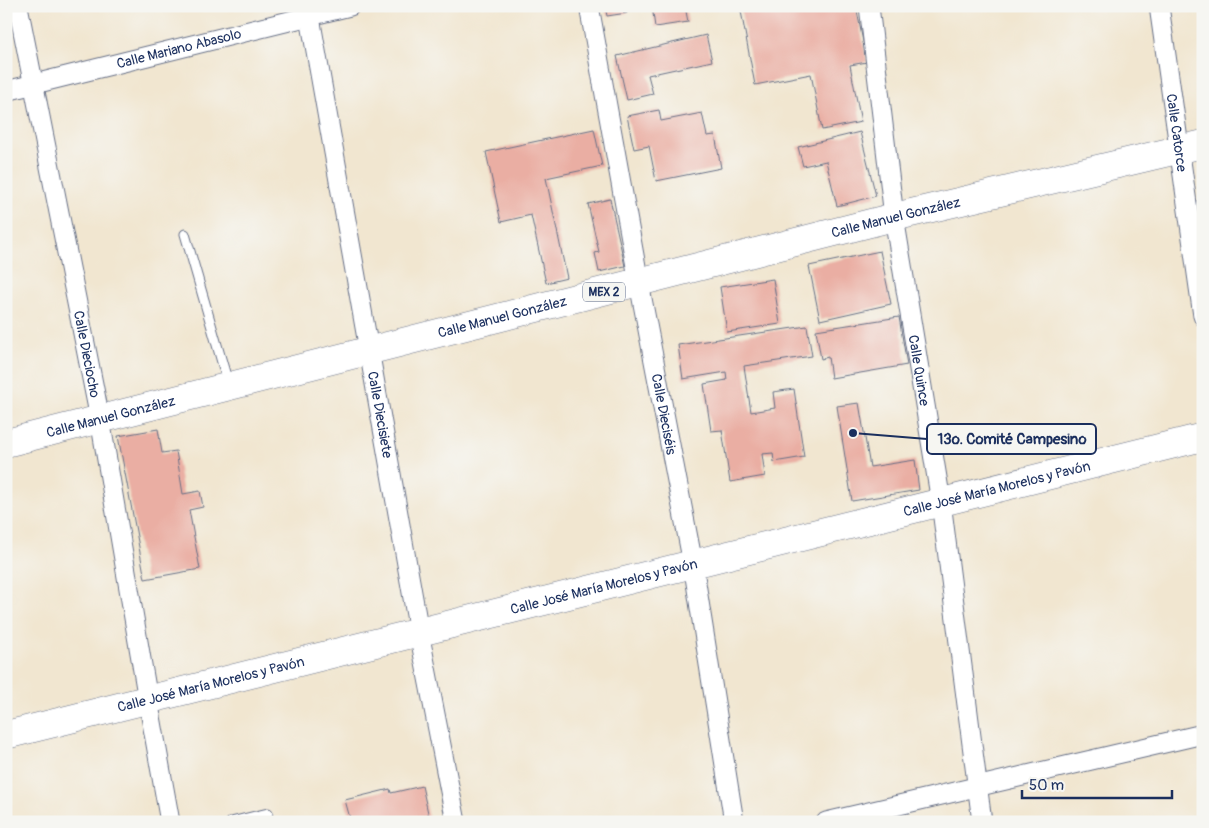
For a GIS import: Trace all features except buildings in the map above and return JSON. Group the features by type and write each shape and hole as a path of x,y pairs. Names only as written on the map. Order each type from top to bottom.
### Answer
{"main road":[{"name":"Calle Manuel González","path":"6,443 894,217 1192,147"},
{"name":"Calle José María Morelos y Pavón","path":"6,735 1203,437"}],"street":[{"name":"Calle Dieciocho","path":"18,6 100,419 170,822"},
{"name":"Calle Mariano Abasolo","path":"6,91 308,11 350,6"},
{"name":"Calle Dieciséis","path":"589,6 639,283 693,564 734,822"},
{"name":"Calle Quince","path":"869,6 894,217 941,502 982,822"},
{"name":"Calle Catorce","path":"1159,6 1192,147 1203,316"},
{"name":"Calle Diecisiete","path":"308,11 419,632 456,822"},
{"path":"826,822 1203,734"}],"lane":[{"path":"185,234 229,386"},
{"path":"231,822 268,813"}],"place":[{"name":"13o. Comité Campesino","path":"853,433"}]}
